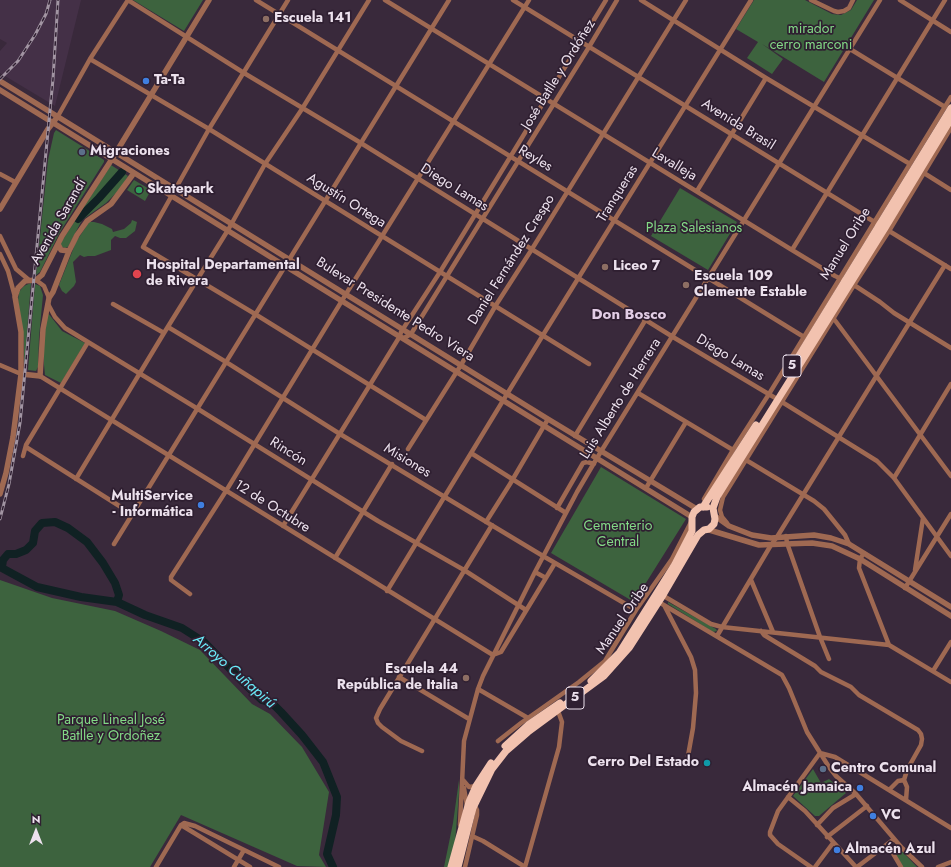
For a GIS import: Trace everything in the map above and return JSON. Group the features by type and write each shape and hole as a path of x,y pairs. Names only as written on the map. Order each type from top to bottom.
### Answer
{"highway":[{"name":"Manuel Oribe","path":"882,226 948,107"},
{"name":"Manuel Oribe","path":"458,867 474,804 492,769 506,751 528,732 604,676 629,648 698,535 709,529 714,524 717,497 775,398 860,260 951,119"},
{"name":"Manuel Oribe","path":"451,867 467,809 476,786 488,766 516,735 581,689 619,653 660,599 692,532 692,520 775,398"},
{"path":"700,507 709,508 714,514"},
{"path":"692,520 697,528 705,530"}],"street":[{"name":"Diego Lamas","path":"128,0 186,38 302,109 361,143 673,337 877,461 894,478 951,556"},
{"path":"0,209 15,182 58,116 90,59 128,0"},
{"name":"Avenida Sarandí","path":"15,296 20,285 29,280 36,280 42,275 58,244 209,0"},
{"name":"Reyles","path":"256,0 804,336"},
{"path":"288,0 209,129 143,248 198,279 426,420"},
{"path":"76,479 232,224 266,164 302,109 369,0"},
{"name":"Lavalleja","path":"385,0 603,135 847,282 951,348"},
{"path":"114,544 448,0"},
{"name":"Avenida Brasil","path":"513,0 951,269"},
{"path":"190,594 171,580 171,577 226,491 282,397 452,121 529,0"},
{"name":"José Batlle y Ordóñez","path":"283,526 606,0"},
{"name":"José Batlle y Ordóñez","path":"411,334 617,0"},
{"path":"641,0 766,78 910,164"},
{"name":"Daniel Fernández Crespo","path":"408,449 686,0"},
{"name":"Tranqueras","path":"387,591 750,0"},
{"path":"811,0 838,12 844,11 848,8 853,0"},
{"name":"Luis Alberto de Herrera","path":"460,833 464,741 478,689 493,655 543,556 597,458 880,0"},
{"path":"900,0 951,32"},
{"path":"792,250 826,192 945,0"},
{"path":"850,49 896,78 948,107"},
{"name":"Agustín Ortega","path":"90,59 209,129 496,305 589,364"},
{"path":"697,191 766,78"},
{"name":"Bulevar Presidente Pedro Viera","path":"0,82 176,188 575,436 685,502 700,507"},
{"name":"Bulevar Presidente Pedro Viera","path":"0,90 646,488 679,509 692,520"},
{"name":"Manuel Oribe","path":"700,507 733,450 775,398 804,336 847,282 882,226 910,164 948,107 951,97"},
{"path":"729,526 722,517 720,510 723,497 746,460 775,398 834,319 847,282 882,226 924,173 951,128"},
{"path":"0,365 21,374 40,376 43,329 49,301 69,251 87,220 111,204 134,173"},
{"path":"924,173 951,190"},
{"path":"0,174 15,182"},
{"path":"0,236 15,267 20,274 29,280"},
{"path":"58,244 61,250 69,251"},
{"path":"0,254 8,271 15,296 20,332 21,374 13,437 0,494"},
{"path":"717,636 771,545 945,265"},
{"path":"8,271 15,267"},
{"name":"Rincón","path":"36,280 44,286 52,313 65,328 312,479 363,512 464,570 526,610"},
{"path":"113,304 164,333"},
{"path":"575,436 646,319"},
{"path":"834,319 951,476"},
{"name":"Misiones","path":"168,327 340,434 636,610"},
{"path":"400,336 404,338 411,334"},
{"path":"23,456 26,447 88,342"},
{"name":"12 de Octubre","path":"40,376 493,655"},
{"path":"894,478 951,384"},
{"path":"638,393 733,450"},
{"path":"486,522 548,419"},
{"path":"646,488 686,422"},
{"path":"26,447 132,514"},
{"path":"471,453 566,513"},
{"path":"746,460 803,494 824,509 845,535 849,544"},
{"path":"557,508 583,463 587,462 594,464"},
{"path":"335,558 392,464"},
{"path":"679,509 680,503 685,502"},
{"path":"714,514 729,526 752,535 766,538 803,535 822,536 849,544 951,607"},
{"path":"905,588 951,514"},
{"path":"915,572 923,518"},
{"name":"Manuel Oribe","path":"498,741 598,667 609,656 636,610 672,560 692,520"},
{"path":"422,751 401,741 382,727 376,721 376,718 399,677 492,525"},
{"path":"705,530 754,544 771,545 787,543 812,543 832,546 860,560 951,616"},
{"path":"786,536 787,543 829,659"},
{"path":"864,553 860,560 859,568 861,576 889,645"},
{"path":"493,655 501,652 555,563"},
{"path":"535,572 546,578"},
{"path":"750,580 773,632"},
{"path":"526,590 536,595"},
{"path":"660,599 711,624 722,627 889,645 951,682"},
{"path":"660,599 717,636 782,675 806,732 829,767 836,776 867,806 894,839 922,867"},
{"path":"660,599 692,657 695,670 696,693 693,728 688,756"},
{"path":"761,631 764,635 815,666 821,672 851,687 859,695 918,730 922,734 922,745 904,780 907,787 906,800"},
{"path":"933,671 951,642"},
{"path":"598,667 609,663"},
{"path":"399,677 469,719"},
{"path":"478,689 528,718"},
{"path":"472,836 483,841 525,867 559,747 562,722 558,711"},
{"path":"820,753 835,757 951,828"},
{"path":"811,867 778,844 770,835 778,811 820,753"},
{"path":"463,780 469,787 476,786"},
{"path":"463,780 469,821"},
{"path":"889,790 898,781 904,780"},
{"path":"817,825 833,808 856,794"},
{"path":"788,797 805,811 827,837 856,867 888,845 894,839"},
{"path":"465,867 477,815 477,810 474,804"},
{"path":"827,837 867,806"},
{"path":"156,867 181,825 184,823 195,826 279,867"},
{"path":"181,825 250,867"},
{"path":"816,867 833,843"},
{"path":"888,845 901,867"},
{"path":"234,867 244,850"},
{"path":"938,867 951,862"}],"shaded area":[{"path":"0,0 81,0 55,106 0,73 0,51 7,43 0,39"}],"green space":[{"path":"133,0 203,0 184,31"},
{"name":"mirador cerro marconi","path":"754,0 805,0 832,14 841,15 851,10 857,0 874,0 824,82 762,44 783,59 772,74 747,58 758,42 736,29"},
{"path":"56,130 104,160 104,162 60,232 40,272 36,275 48,160"},
{"path":"111,165 128,176 121,188 106,203 82,220 68,247 62,247 60,244"},
{"name":"Skatepark","path":"134,180 151,190 145,201 127,190"},
{"name":"Plaza Salesianos","path":"680,188 737,222 708,270 651,236"},
{"path":"132,220 137,222 135,231 126,238 115,236 111,240 111,250 95,256 84,257 80,255 73,262 76,282 66,294 62,291 59,285 76,242 89,222 102,224 112,229 113,232 124,229 131,223"},
{"path":"31,283 24,369 24,342 18,300 19,292 23,287"},
{"path":"35,284 40,286 43,295 38,367 36,371 28,370"},
{"path":"48,313 62,331 85,343 61,383 45,375 44,329"},
{"name":"Cementerio Central","path":"601,467 686,519 634,602 551,553"},
{"name":"Parque Lineal José Batlle y Ordoñez","path":"0,580 52,598 115,611 200,650 252,704 270,714 302,747 329,792 319,855 326,867 297,866 181,815 150,867 0,867"},
{"path":"668,602 716,629 717,631 713,632 668,604"},
{"path":"813,769 821,783 829,779 846,793 819,816 815,816 793,796"},
{"path":"459,780 455,843 448,867 444,867 453,823"},
{"path":"896,845 917,867 903,867 892,848"}],"waterway":[{"path":"78,219 122,172"},
{"path":"2,567 3,560 8,554 16,554 26,550 33,543 35,531 42,523 55,522 68,528 87,542 103,563 115,583 119,595 117,602"},
{"name":"Arroyo Cuñapirú","path":"0,567 37,587 81,597 117,602 145,615 182,628 204,642 262,700 272,703 302,735 323,762 337,797 336,815 327,854 333,867"}],"railway":[{"path":"0,79 18,61 35,35 46,14 50,0"},
{"path":"0,519 9,484 20,423 53,79 58,0"}],"place":[{"name":"Escuela 141","path":"266,19"},
{"name":"Ta-Ta","path":"146,81"},
{"name":"Migraciones","path":"82,152"},
{"name":"Skatepark","path":"139,190"},
{"name":"Liceo 7","path":"605,267"},
{"name":"Hospital Departamental de Rivera","path":"137,274"},
{"name":"Escuela 109 Clemente Estable","path":"686,285"},
{"name":"MultiService - Informática","path":"201,505"},
{"name":"Escuela 44 República de Italia","path":"466,678"},
{"name":"Cerro Del Estado","path":"707,763"},
{"name":"Centro Comunal","path":"823,769"},
{"name":"Almacén Jamaica","path":"860,788"},
{"name":"VC","path":"873,816"},
{"name":"Almacén Azul","path":"837,850"}],"district":[{"name":"Don Bosco","path":"629,315"}]}
